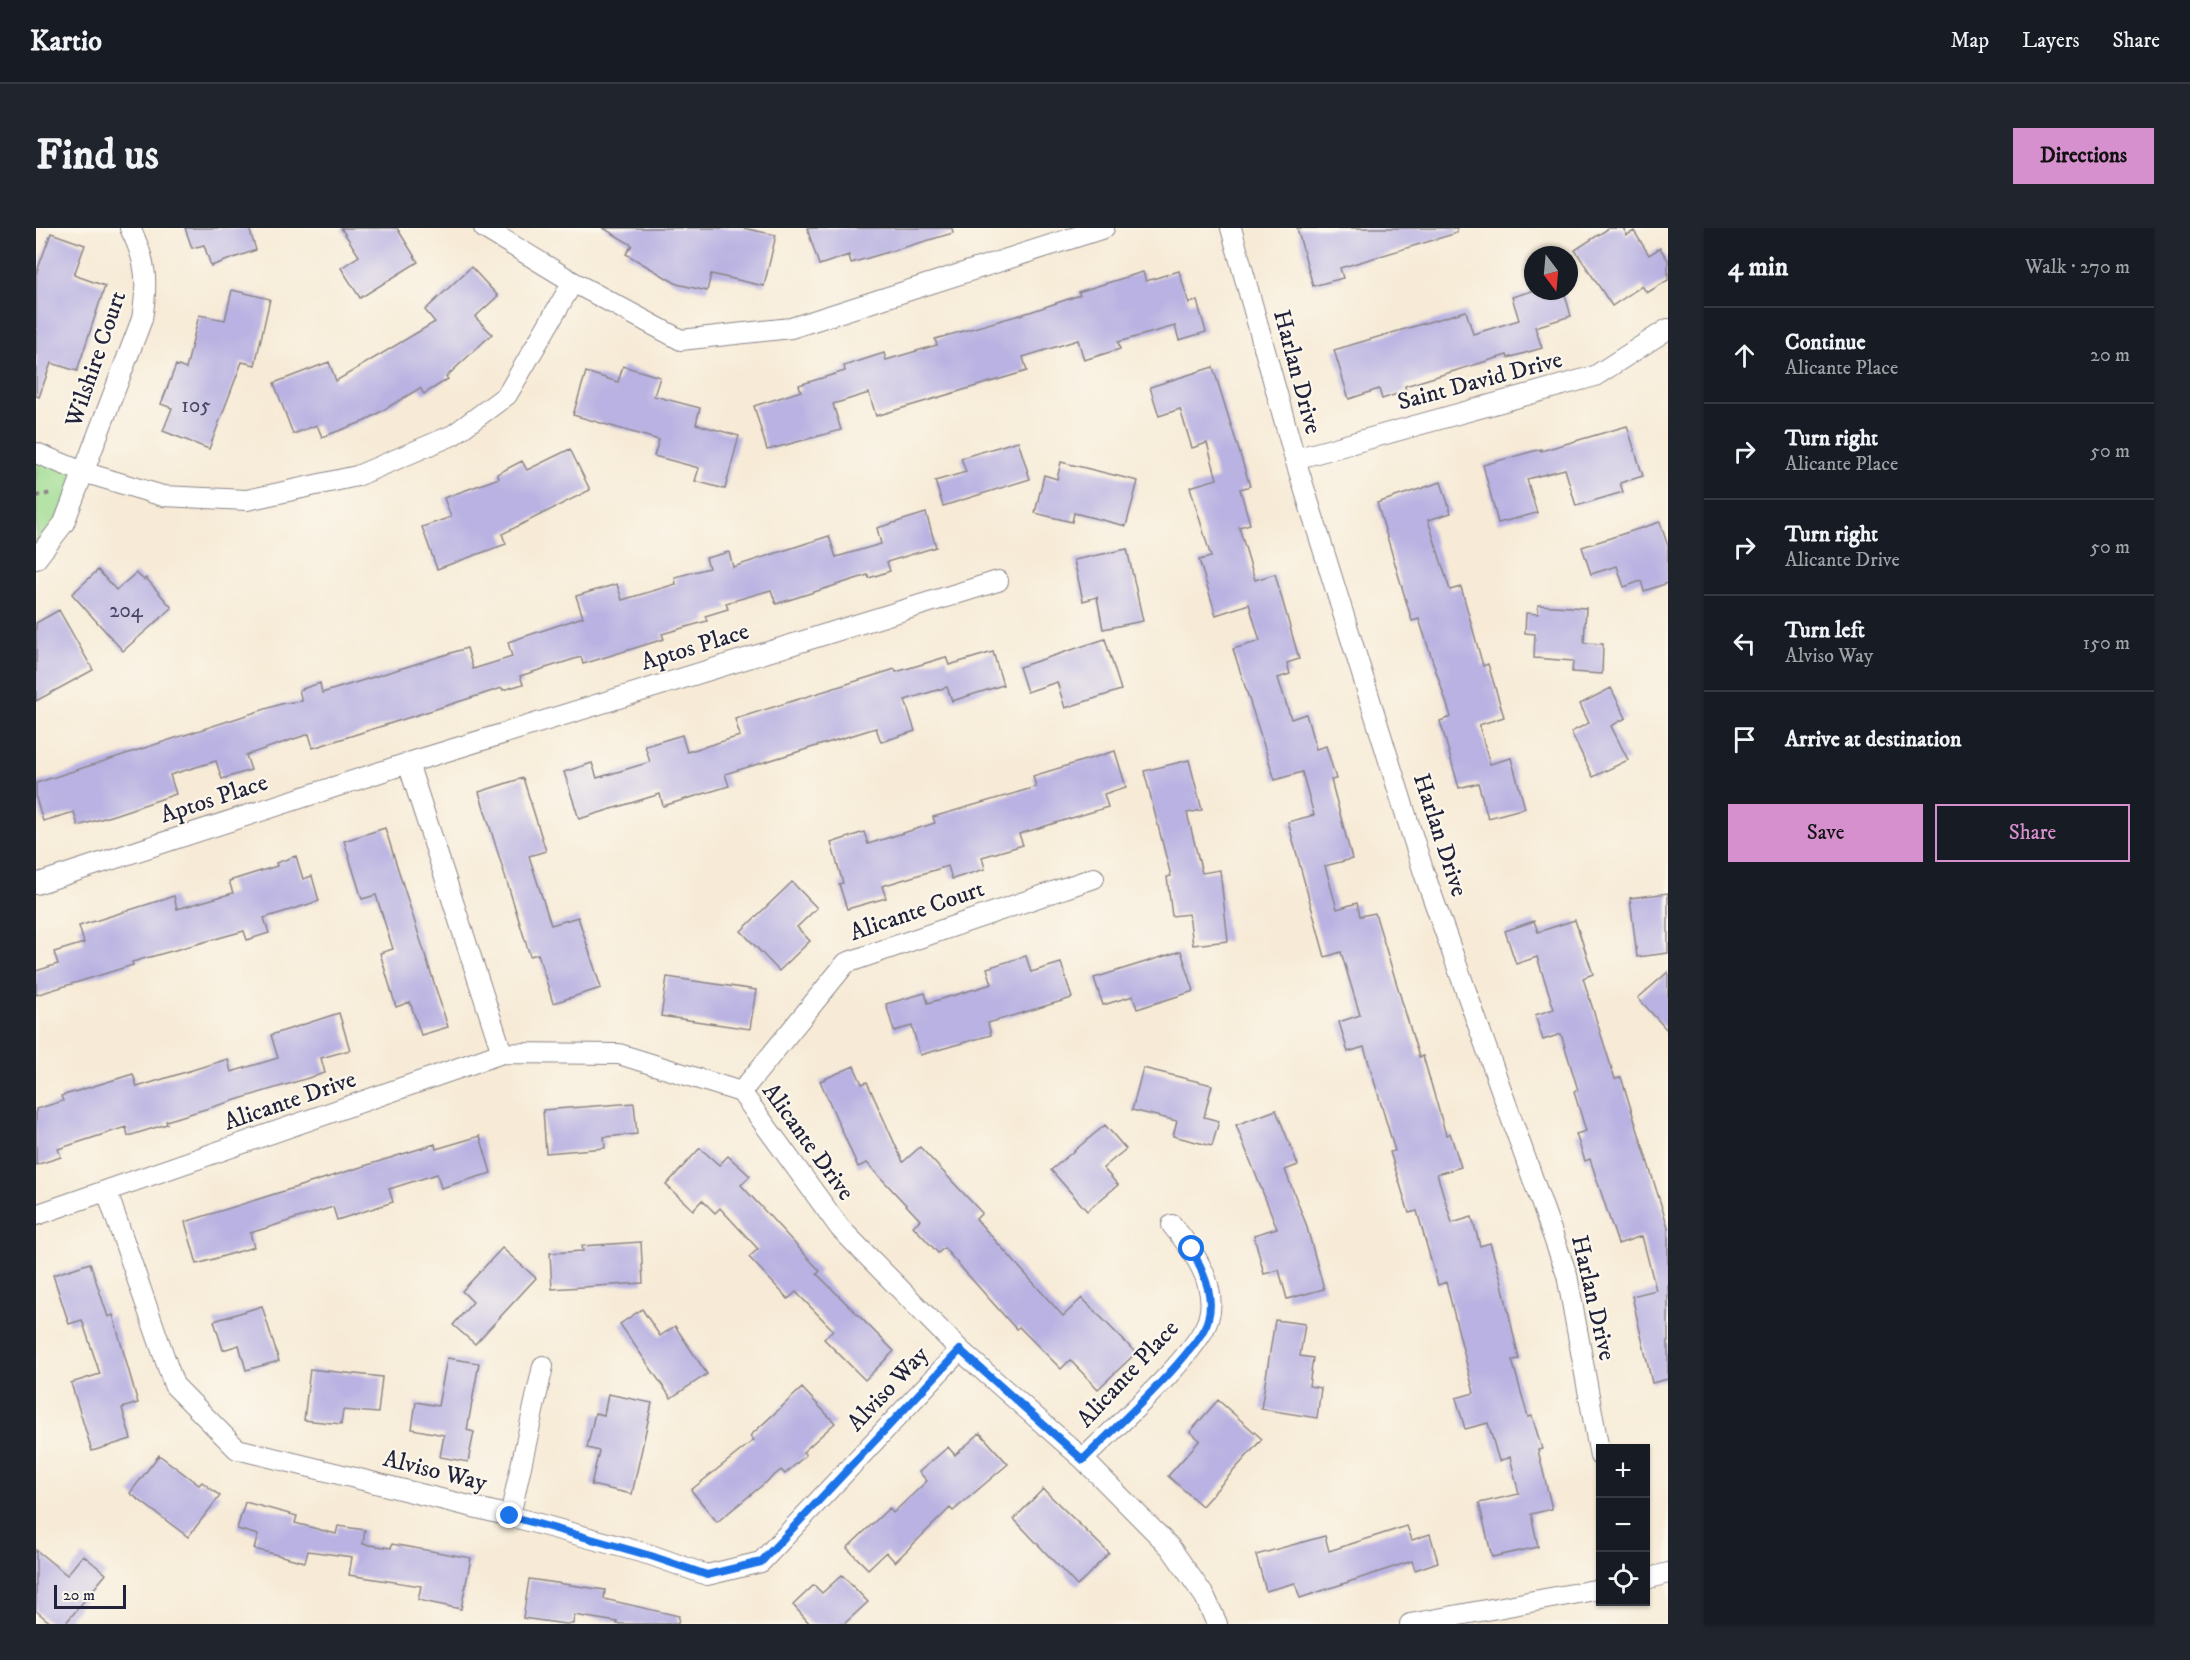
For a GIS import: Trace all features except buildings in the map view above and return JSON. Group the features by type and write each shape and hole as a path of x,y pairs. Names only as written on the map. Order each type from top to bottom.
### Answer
{"street":[{"name":"Wilshire Court","path":"36,559 64,523 142,319 147,283 141,250 129,228"},
{"path":"484,228 573,282 681,340 791,328 1104,228"},
{"name":"Harlan Drive","path":"1231,228 1295,459 1425,873 1567,1275 1598,1444"},
{"path":"36,453 83,472 163,496 247,500 357,476 453,435 507,395 573,282"},
{"name":"Saint David Drive","path":"1295,459 1595,376 1668,329"},
{"name":"Aptos Place","path":"36,884 408,763 998,581"},
{"path":"408,763 502,1053"},
{"name":"Alicante Court","path":"741,1092 846,963 1094,878"},
{"name":"Alicante Drive","path":"36,1215 502,1053 619,1053 741,1092 840,1228 960,1350 1083,1460 1170,1547 1205,1597 1217,1624"},
{"name":"Alviso Way","path":"107,1192 174,1385 237,1449 510,1516 651,1556 707,1575 761,1562 960,1350"},
{"name":"Alicante Place","path":"1083,1460 1192,1348 1208,1319 1209,1286 1192,1249 1172,1225"},
{"path":"510,1516 543,1366"},
{"path":"1650,1578 1668,1573"},
{"path":"1410,1624 1596,1590"}],"path":[{"path":"36,496 52,493"}],"green space":[{"path":"36,453 83,472 36,559"}],"route":[{"path":"510,1516 651,1556 707,1575 761,1562 960,1350 1083,1460 1192,1348 1208,1319 1209,1286 1192,1249"}]}
